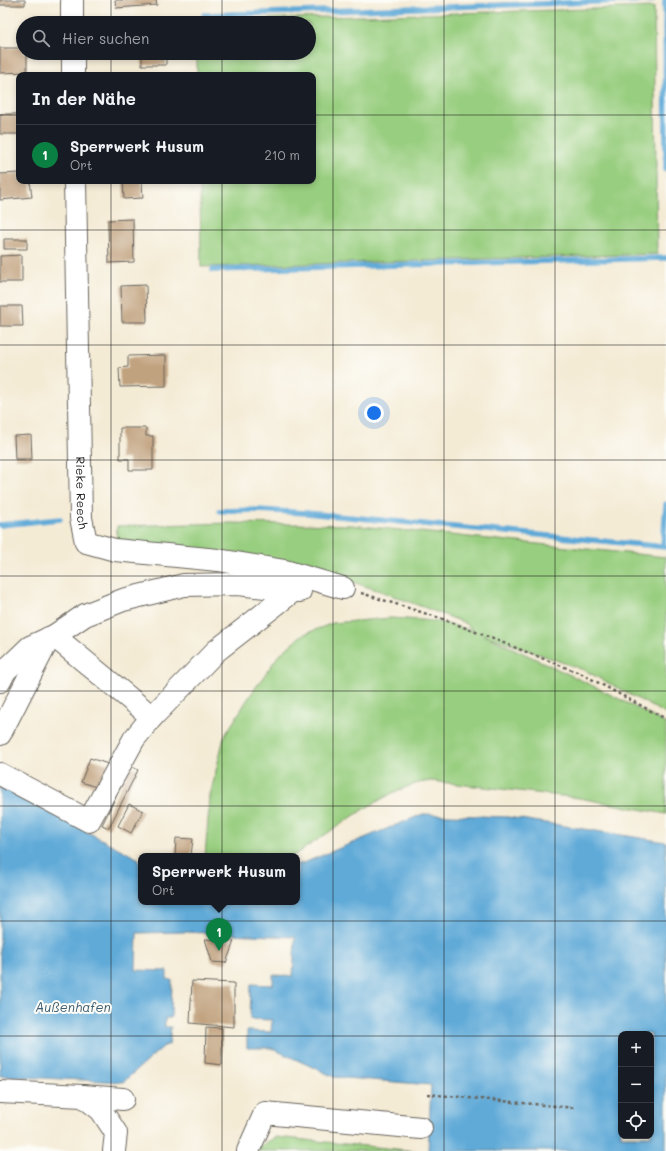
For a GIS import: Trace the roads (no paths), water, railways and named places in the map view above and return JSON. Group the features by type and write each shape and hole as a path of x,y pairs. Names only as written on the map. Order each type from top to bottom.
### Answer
{"street":[{"path":"72,0 72,16"},
{"path":"73,60 73,72"},
{"name":"Rieke Reech","path":"75,184 81,518 86,542 115,550 218,560 286,571 344,588 293,591"},
{"path":"0,658 12,655 44,640 85,615 123,600 184,585 238,584 293,591"},
{"path":"0,774 89,821 134,739 152,717 216,651 293,591"},
{"path":"0,681 5,671 44,640"},
{"path":"44,640 152,717"},
{"path":"0,734 44,640"},
{"path":"0,1092 123,1099"},
{"path":"83,1096 101,1110 116,1134 114,1151"},
{"path":"248,1151 265,1113 421,1128"}],"water":[{"name":"Außenhafen","path":"0,786 138,858 138,905 300,905 300,864 423,814 508,817 666,842 666,1151 428,1151 431,1085 334,1077 271,1048 247,1048 247,1031 271,1032 272,1020 250,1019 251,984 273,985 273,975 293,976 295,937 184,932 137,933 136,970 167,971 167,979 172,980 171,1018 165,1018 165,1027 171,1027 169,1045 165,1045 123,1082 0,1076"}],"waterway":[{"path":"204,15 652,0"},
{"path":"665,0 666,169"},
{"path":"213,270 666,258"},
{"path":"663,547 666,504"},
{"path":"220,511 258,510 306,513 666,547"},
{"path":"0,525 60,519"}],"place":[{"name":"Sperrwerk Husum","path":"219,951"}]}
